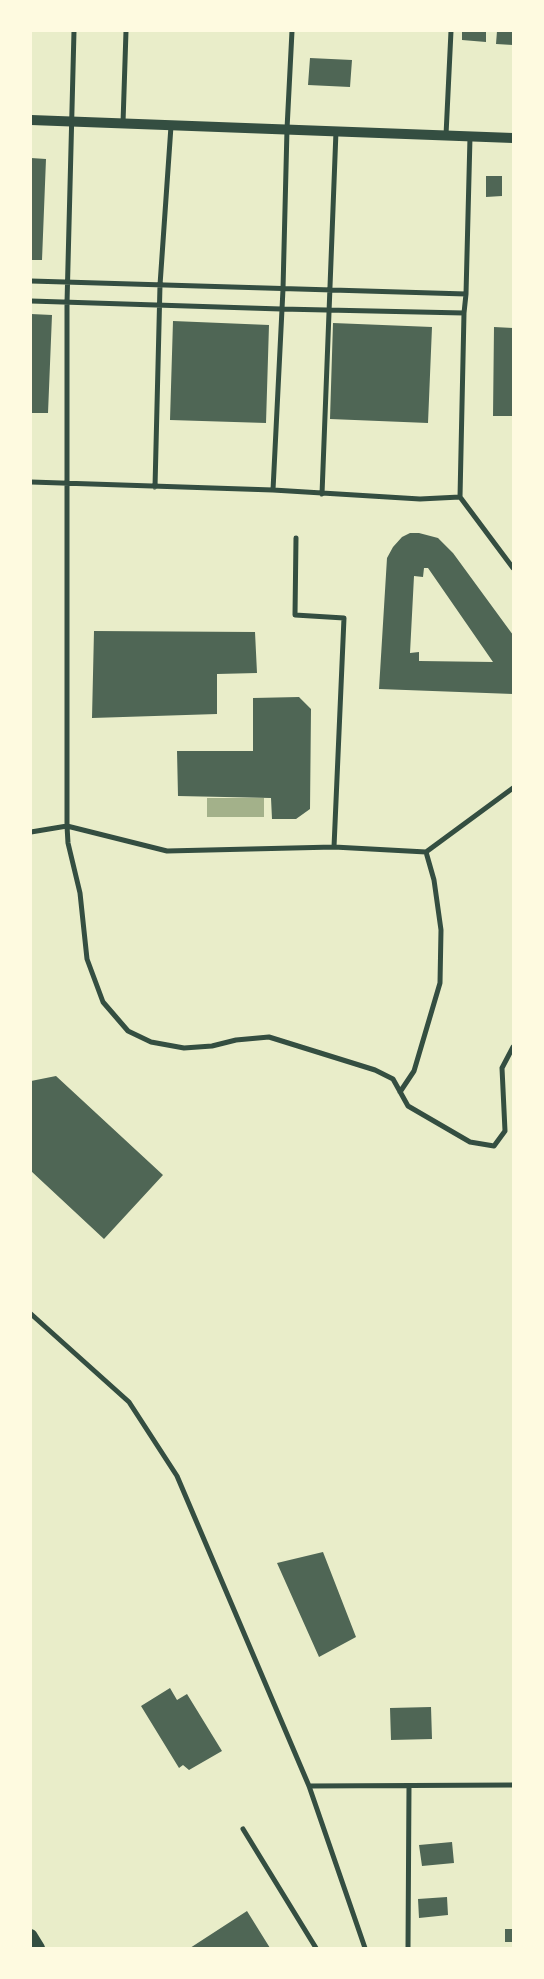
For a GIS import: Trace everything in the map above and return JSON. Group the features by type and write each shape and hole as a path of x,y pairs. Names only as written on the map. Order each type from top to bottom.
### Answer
{"main road":[{"path":"31,120 513,138"},
{"path":"31,1935 39,1948"}],"street":[{"path":"74,31 67,303 67,826 68,843 80,893 87,959 102,1002 128,1031 151,1042 184,1048 212,1046 236,1040 269,1037 375,1070 393,1079 408,1106 470,1142 494,1146 505,1131 502,1068 513,1047"},
{"path":"123,124 126,31"},
{"path":"273,490 283,289 286,129 292,31"},
{"path":"446,136 451,31"},
{"path":"155,487 160,285 171,126"},
{"path":"322,494 336,131"},
{"path":"470,137 460,497 513,568"},
{"path":"31,281 466,294"},
{"path":"31,301 464,314"},
{"path":"31,482 273,490 420,499 460,497"},
{"path":"296,538 295,615 344,618 334,847"},
{"path":"31,832 67,826 167,851 334,847 426,852 513,788"},
{"path":"400,1092 414,1071 440,983 441,930 434,880 426,852"},
{"path":"31,1314 129,1402 176,1476 310,1786 365,1948"},
{"path":"310,1786 513,1785"},
{"path":"408,1948 409,1786"},
{"path":"243,1829 316,1948"}],"shaded area":[{"path":"207,798 264,798 264,817 207,817"}],"building":[{"path":"462,31 486,31 486,42 462,40"},
{"path":"497,31 513,31 513,45 496,44"},
{"path":"310,58 352,60 350,87 308,85"},
{"path":"31,158 46,159 42,260 31,260"},
{"path":"486,176 502,176 502,196 486,197"},
{"path":"31,314 52,315 48,413 31,413"},
{"path":"173,321 269,325 266,423 170,420"},
{"path":"333,323 432,327 428,423 330,419"},
{"path":"494,327 513,328 513,416 493,416"},
{"path":"410,533 419,533 438,538 453,553 513,635 513,694 379,689 387,558 393,547 402,537","holes":["424,568 428,568 493,662 419,661 419,652 410,653 414,576 423,577"]},
{"path":"94,631 255,632 257,673 217,674 217,714 92,718"},
{"path":"299,697 311,709 310,809 296,819 272,819 271,798 178,796 177,751 253,751 253,698"},
{"path":"56,1076 163,1175 104,1239 31,1171 31,1081"},
{"path":"323,1552 356,1637 319,1657 277,1563"},
{"path":"170,1688 177,1700 187,1694 222,1751 189,1770 183,1765 179,1768 141,1706"},
{"path":"431,1707 432,1739 391,1740 390,1708"},
{"path":"452,1842 454,1863 422,1866 419,1845"},
{"path":"447,1897 448,1915 419,1918 418,1899"},
{"path":"247,1911 270,1948 190,1948"},
{"path":"505,1929 513,1929 513,1942 505,1942"}]}
